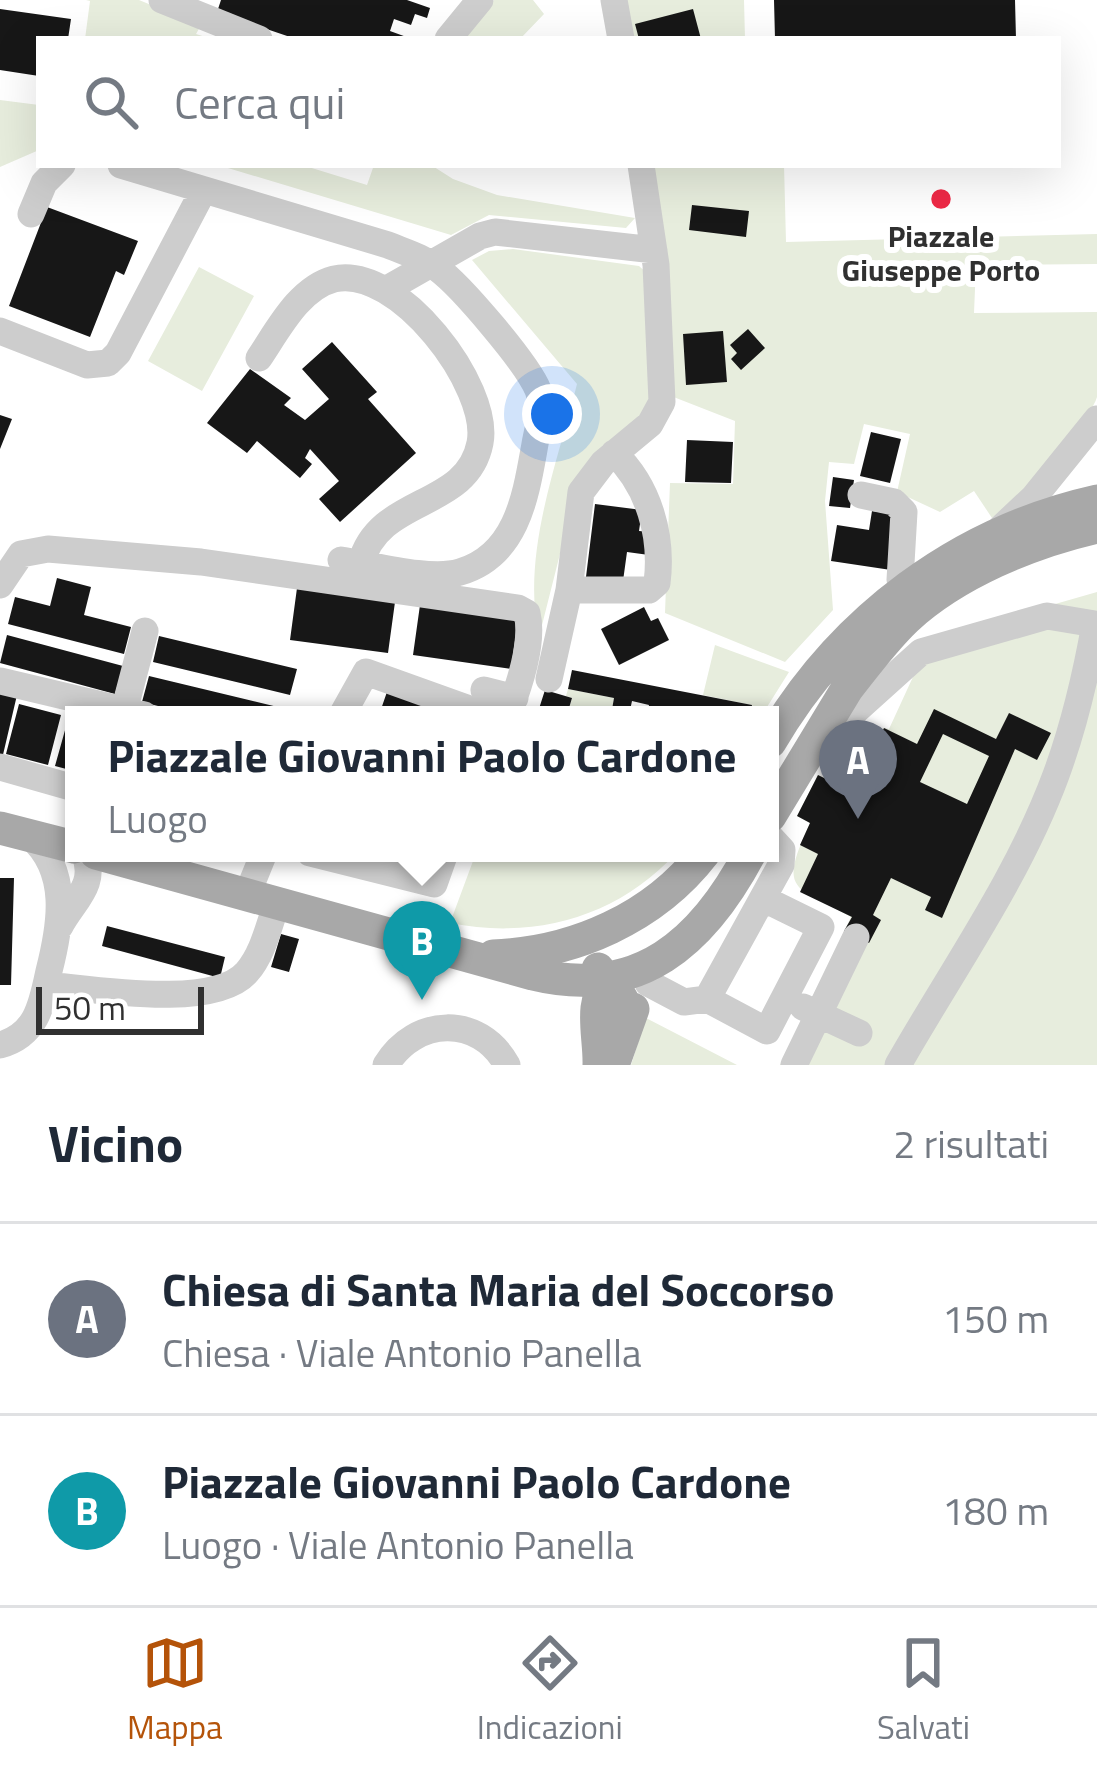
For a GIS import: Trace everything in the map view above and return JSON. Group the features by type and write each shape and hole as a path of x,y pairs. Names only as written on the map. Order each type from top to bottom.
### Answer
{"main road":[{"path":"779,801 846,690 933,570 974,545 1031,521 1097,501"},
{"path":"779,729 831,654 858,626 911,598 1097,524"},
{"path":"15,832 65,846"},
{"path":"131,862 532,974 593,981 656,969"},
{"path":"449,951 493,956 547,951 586,938 641,910 696,862"},
{"path":"599,1065 611,1024 656,969 712,916 745,862"},
{"path":"547,951 578,957 593,981 611,1024 614,1065"}],"street":[{"path":"162,0 252,36"},
{"path":"450,36 480,0"},
{"path":"614,0 620,36"},
{"path":"31,214 44,183 59,168"},
{"path":"130,168 388,245 431,264 457,286 537,388 541,410 524,503 506,540 465,571 439,575 351,561 379,527 460,479 471,467 480,441 479,414 463,377 413,310 387,289 351,278 320,285 294,308 259,358"},
{"path":"549,679 569,590 579,499 589,480 650,424 662,403 654,250 641,168"},
{"path":"0,331 87,365 108,363 118,353 203,191"},
{"path":"387,289 495,232 654,250"},
{"path":"974,545 1022,510 1097,419"},
{"path":"569,590 649,590 657,583 656,526 632,474 614,453"},
{"path":"861,495 894,502 904,512 898,572 911,598"},
{"path":"0,585 21,554 48,549 201,562 527,613 512,706 366,672 347,706"},
{"path":"828,719 851,715 905,662 924,651 1042,617 1095,624 1072,728 1041,810 975,936 898,1065"},
{"path":"131,706 145,631"},
{"path":"0,681 102,706"},
{"path":"0,767 65,785"},
{"path":"15,832 46,854 69,891"},
{"path":"707,999 764,899 783,858 779,846"},
{"path":"0,1045 16,1040 31,1026 46,985 69,891 61,864 65,859"},
{"path":"69,891 90,879 86,862"},
{"path":"46,985 150,993 228,985 254,963 264,862"},
{"path":"346,862 434,884 443,862"},
{"path":"69,891 146,866"},
{"path":"656,969 684,1002 707,999 767,1031 821,927 764,899"},
{"path":"794,1065 856,937"},
{"path":"784,998 859,1034"},
{"path":"386,1065 402,1043 422,1031 445,1026 484,1037 507,1065"}],"green space":[{"path":"86,0 139,0 195,23 200,27 196,34 202,36 85,36 90,1"},
{"path":"494,0 533,0 544,14 523,36 467,36"},
{"path":"624,0 744,0 745,36 630,36"},
{"path":"0,100 36,105 36,151 0,167"},
{"path":"228,168 312,168 367,185 373,168 436,168 497,195 635,218 626,228 489,215 451,235"},
{"path":"651,168 784,168 786,242 1097,234 1097,264 976,265 974,313 1097,312 1097,397 1081,424 1033,480 992,518 974,491 940,512 897,492 910,434 864,424 854,464 829,462 825,501 833,610 785,662 665,613 670,483 733,484 735,421 671,396"},
{"path":"513,249 639,266 650,276 653,397 564,538 539,637 535,606 538,542 577,384 472,260 489,251"},
{"path":"199,267 254,296 202,391 148,361"},
{"path":"1097,592 1097,1065 780,1065 851,917 805,892 794,876 810,823 797,816 818,775 852,791 884,728 889,729 930,640"},
{"path":"715,645 789,672 768,706 703,695"},
{"path":"568,689 614,698 613,706 570,706 572,698 566,696"},
{"path":"473,862 667,862 628,893 573,918 513,928 450,923"},
{"path":"646,1018 737,1065 631,1065"}],"building":[{"path":"221,0 407,0 430,8 427,18 415,14 411,25 394,19 390,31 404,36 287,36 217,12"},
{"path":"774,0 1015,0 1016,36 775,36"},
{"path":"0,9 71,19 68,36 36,36 36,76 0,70"},
{"path":"693,9 700,36 638,36 635,24"},
{"path":"692,205 749,211 746,237 689,230"},
{"path":"47,207 138,241 124,275 116,271 90,337 9,306"},
{"path":"748,329 765,348 741,370 731,359 737,353 730,345"},
{"path":"723,331 727,382 686,385 683,334"},
{"path":"332,342 377,392 368,399 416,453 340,522 319,499 339,481 310,449 305,458 312,464 300,478 257,441 247,453 207,423 250,369 291,398 284,405 305,420 329,399 302,369"},
{"path":"0,415 12,419 0,449"},
{"path":"871,432 901,439 890,483 860,476"},
{"path":"687,440 733,442 731,483 685,482"},
{"path":"833,477 854,480 850,508 829,506"},
{"path":"595,504 642,510 639,531 652,532 649,555 627,552 623,581 586,577"},
{"path":"872,511 900,515 891,570 831,561 837,525 869,530"},
{"path":"57,578 91,587 84,615 131,627 124,654 8,624 15,597 50,606"},
{"path":"297,588 395,602 388,653 290,640"},
{"path":"420,605 518,619 511,669 413,655"},
{"path":"644,607 651,621 658,618 669,640 619,665 601,629"},
{"path":"7,635 123,666 115,694 0,663"},
{"path":"159,636 297,669 290,695 153,662"},
{"path":"572,670 752,705 649,706 632,701 631,706 613,706 614,698 568,689"},
{"path":"149,676 274,706 158,706 142,702"},
{"path":"388,689 435,706 382,706"},
{"path":"545,690 572,698 570,706 540,706"},
{"path":"0,691 17,695 2,759 0,758"},
{"path":"19,704 61,715 48,765 6,754"},
{"path":"934,709 996,739 1009,713 1051,733 1037,760 1015,749 942,918 925,910 931,897 891,878 873,915 881,920 869,943 844,931 852,917 800,892 818,854 800,845 810,823 797,816 818,775 852,792 884,728 917,744","holes":["943,734 989,756 967,804 920,782"]},
{"path":"65,730 65,769 55,766"},
{"path":"0,878 14,878 11,985 0,985"},
{"path":"107,926 225,957 220,978 102,946"},
{"path":"281,934 299,939 289,972 271,967"}],"place":[{"name":"Piazzale Giuseppe Porto","path":"941,199"},
{"name":"Chiesa di Santa Maria del Soccorso","path":"858,819"},
{"name":"Piazzale Giovanni Paolo Cardone","path":"422,1000"}]}
